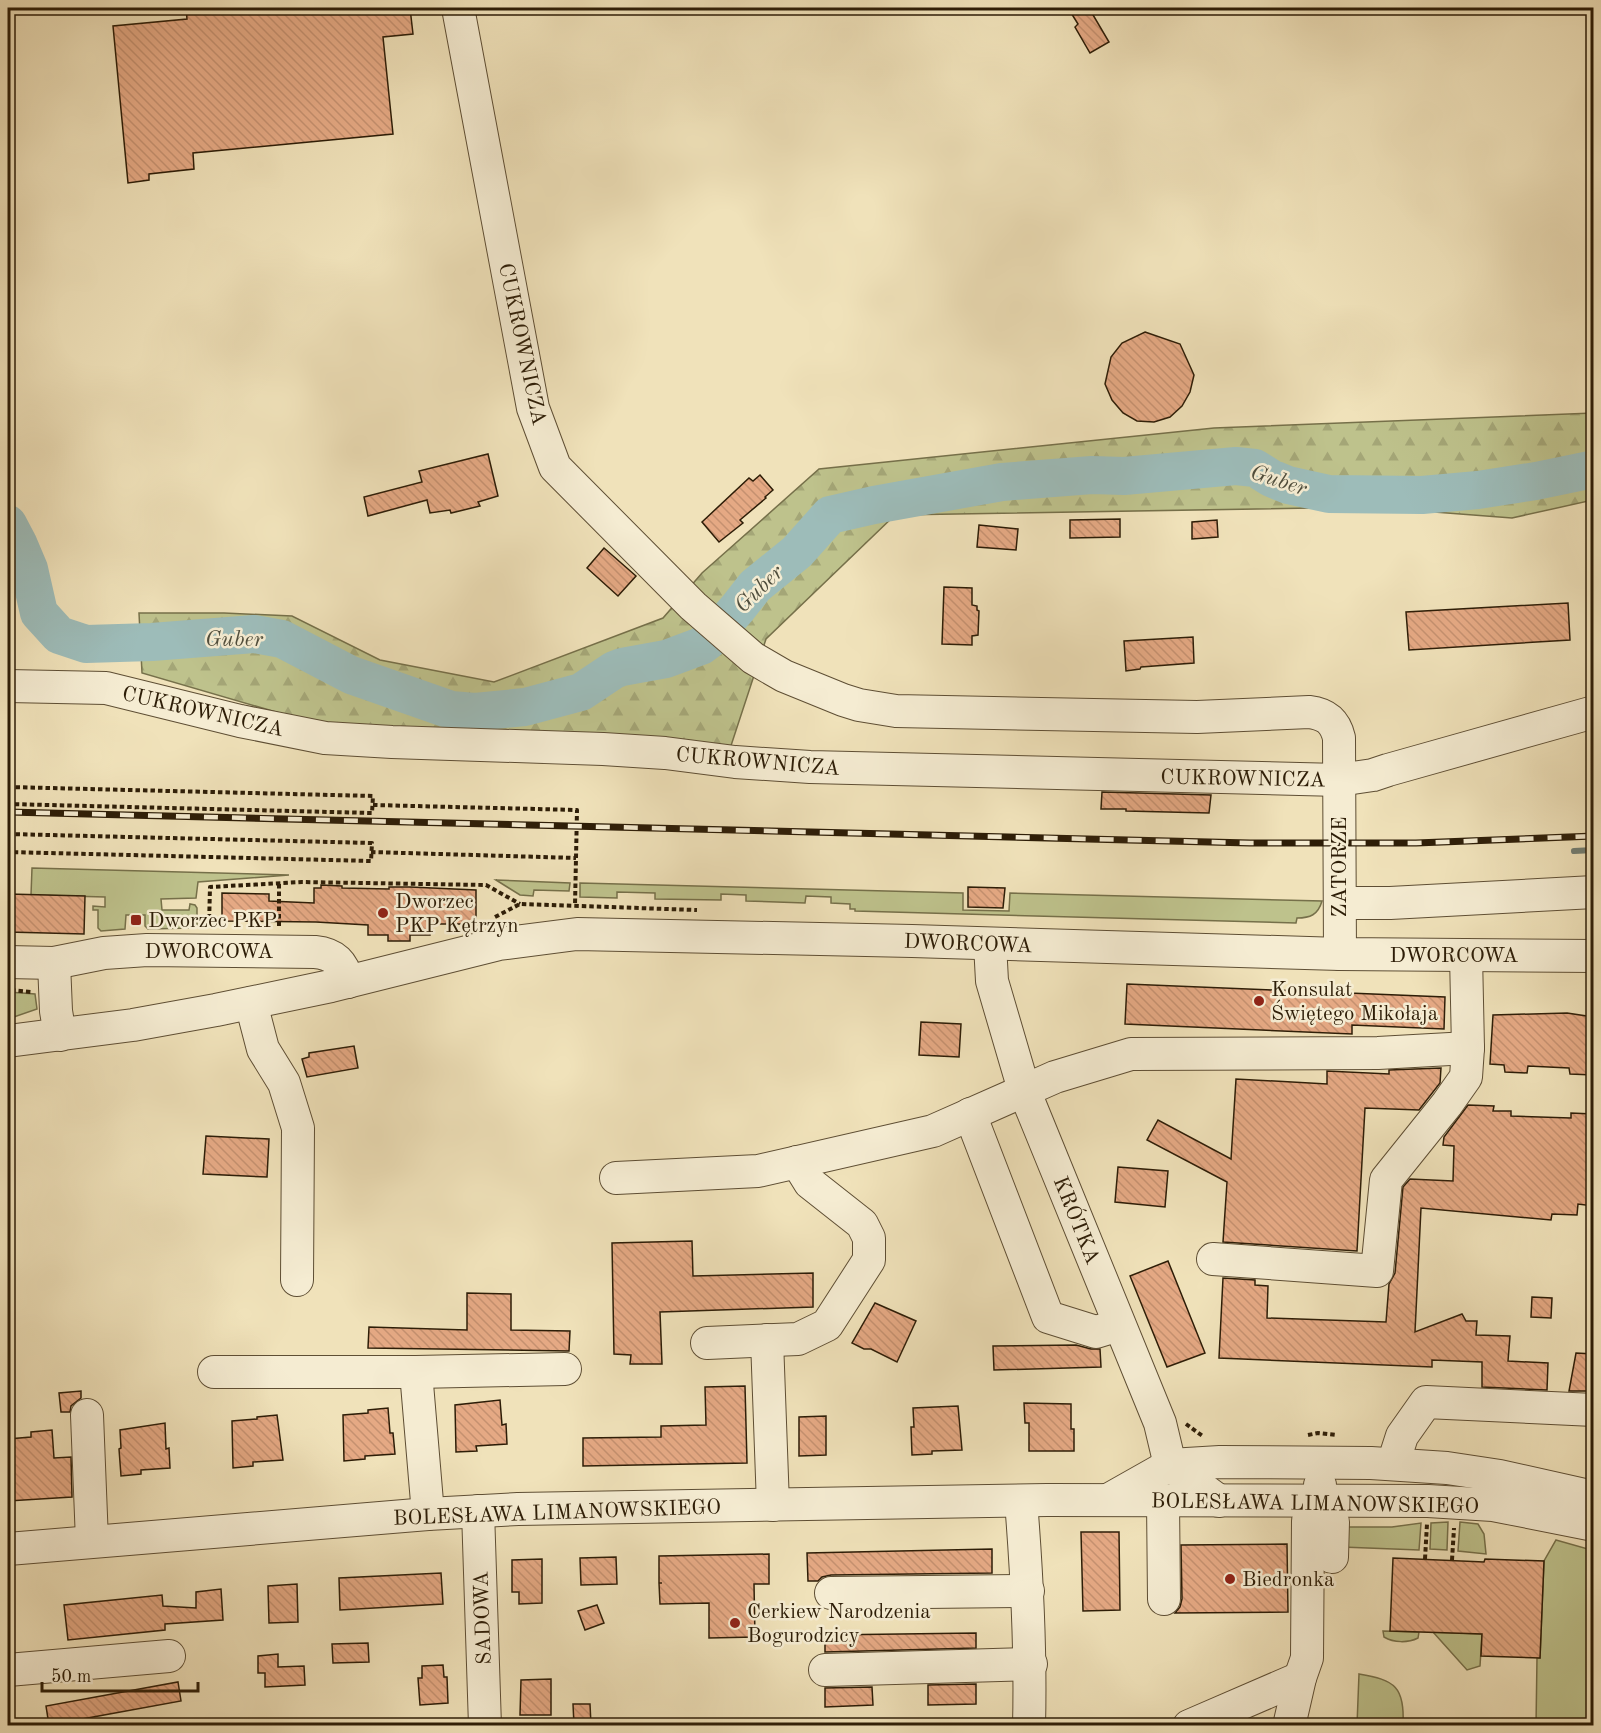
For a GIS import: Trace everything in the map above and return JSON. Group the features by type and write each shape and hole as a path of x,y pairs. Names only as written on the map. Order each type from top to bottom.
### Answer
{"street":[{"name":"CUKROWNICZA","path":"8,686 106,688 240,721 325,738 603,749 810,767 1339,780 1337,730 1327,718 1320,714 1309,712 1197,717 896,711 859,705 784,676 753,658 693,606 555,466 533,408 458,8"},
{"path":"1339,780 1382,773 1593,712"},
{"name":"ZATORZE","path":"1339,780 1340,954"},
{"path":"1340,903 1390,903 1593,892"},
{"name":"DWORCOWA","path":"8,1041 133,1025 251,1003 499,945 577,934 1340,954 1593,956"},
{"name":"KRÓTKA","path":"990,944 992,981 1024,1090 1160,1423 1170,1465"},
{"name":"DWORCOWA","path":"8,962 54,963 104,953 184,949 315,952 334,957 344,968 348,982"},
{"path":"1213,1258 1377,1271 1386,1180 1466,1077 1468,1048 1466,955"},
{"path":"54,963 56,1011 60,1035"},
{"path":"251,1003 263,1049 284,1083 298,1128 297,1280"},
{"path":"616,1178 758,1171 933,1131 1055,1077 1131,1054 1378,1053 1468,1048"},
{"path":"970,1114 1048,1317 1096,1332 1119,1325"},
{"path":"707,1343 798,1339 827,1325 869,1260 869,1238 862,1224 810,1183 797,1162"},
{"path":"767,1340 773,1505"},
{"path":"214,1372 565,1369"},
{"path":"416,1372 428,1514"},
{"path":"1393,1464 1402,1436 1426,1402 1593,1410"},
{"path":"87,1415 92,1541"},
{"path":"1160,1423 1220,1462"},
{"name":"BOLESŁAWA LIMANOWSKIEGO","path":"1107,1501 1170,1465 1220,1462 1393,1464 1500,1476 1593,1497"},
{"path":"1289,1725 1307,1658 1308,1521 1320,1500 1320,1463"},
{"path":"1170,1465 1219,1501"},
{"path":"1320,1500 1333,1522 1332,1557"},
{"path":"1021,1501 1031,1664 1029,1725"},
{"name":"BOLESŁAWA LIMANOWSKIEGO","path":"12,1560 92,1541 478,1511 1021,1501 1428,1501 1493,1505 1593,1525"},
{"path":"1163,1501 1164,1599"},
{"name":"SADOWA","path":"478,1511 485,1725"},
{"path":"831,1593 1028,1591"},
{"path":"8,1670 170,1656"},
{"path":"825,1670 1031,1664"},
{"path":"1189,1725 1300,1678"}],"path":[{"path":"8,787 373,796 372,813 8,804"},
{"path":"372,805 577,810 575,905"},
{"path":"8,834 372,843 371,861 8,852"},
{"path":"371,852 576,858"},
{"path":"279,883 279,929"},
{"path":"209,930 210,887 279,883 486,885 520,904"},
{"path":"1425,1559 1427,1534"},
{"path":"1452,1560 1454,1534"},
{"path":"8,1582 12,1560"}],"green space":[{"path":"1593,413 1593,500 1512,518 1369,507 895,515 766,639 723,770 317,724 142,673 139,613 224,613 292,616 380,660 494,682 663,618 702,573 819,469 1214,428"},
{"path":"32,868 289,875 198,882 196,898 161,899 162,910 189,910 190,904 195,905 197,925 193,928 148,929 145,926 145,915 126,915 125,929 101,931 98,928 98,910 93,910 93,906 105,907 105,897 31,895"},
{"path":"496,880 570,883 569,891 534,890 533,896 520,895"},
{"path":"580,883 963,893 963,910 1009,911 1010,893 1322,901 1316,913 1297,918 1296,923 855,911 855,909 850,909 850,904 831,903 831,897 806,896 805,903 746,901 746,895 721,894 721,900 655,899 655,893 617,892 617,898 580,897"},
{"path":"8,992 35,994 37,1009 8,1019"},
{"path":"1448,1522 1447,1550 1430,1549 1431,1523"},
{"path":"1460,1522 1478,1524 1484,1534 1486,1554 1458,1551"},
{"path":"1421,1523 1419,1550 1342,1547 1347,1527 1392,1527"},
{"path":"1556,1540 1588,1549 1589,1725 1536,1726 1537,1658 1540,1658 1544,1561"},
{"path":"1383,1631 1419,1632 1418,1638 1401,1642 1384,1637"},
{"path":"1433,1632 1482,1634 1480,1666 1467,1670"},
{"path":"1359,1674 1381,1679 1395,1688 1402,1702 1403,1725 1357,1725"}],"building":[{"path":"186,8 410,8 413,34 383,37 393,134 193,153 194,169 149,174 149,180 128,183 113,26 187,19"},
{"path":"1068,8 1089,8 1109,42 1090,53 1075,27 1078,24"},
{"path":"1145,332 1180,344 1194,375 1190,392 1182,406 1170,417 1154,422 1137,421 1123,413 1112,400 1105,384 1111,357 1122,343"},
{"path":"488,454 498,496 478,502 480,506 451,513 450,510 430,513 427,500 368,516 364,497 422,482 419,471"},
{"path":"760,475 773,490 740,520 743,523 719,542 702,522 749,478 753,481"},
{"path":"1120,519 1120,537 1070,538 1070,520"},
{"path":"1217,520 1218,537 1192,539 1192,522"},
{"path":"979,525 1018,529 1016,550 977,547"},
{"path":"604,548 636,576 618,596 587,568"},
{"path":"944,587 972,588 972,605 977,606 979,611 978,635 972,636 972,645 942,644"},
{"path":"1568,603 1570,640 1409,650 1406,612"},
{"path":"1193,637 1194,663 1141,667 1126,671 1124,641"},
{"path":"1102,792 1211,795 1209,813 1101,809"},
{"name":"Dworzec PKP Kętrzyn","path":"321,885 342,886 342,888 410,887 476,890 476,924 430,924 430,935 410,935 410,941 388,941 388,935 368,935 368,925 222,921 222,893 269,894 269,901 314,903 314,888 321,888"},
{"path":"968,887 1005,888 1003,908 968,907"},
{"path":"8,894 85,896 84,934 8,932"},
{"path":"1127,984 1445,997 1444,1029 1352,1025 1352,1034 1125,1024"},
{"path":"1567,1013 1593,1017 1593,1075 1570,1074 1569,1068 1528,1066 1527,1073 1505,1072 1504,1065 1490,1064 1493,1015"},
{"path":"921,1022 961,1024 959,1057 919,1055"},
{"path":"354,1046 358,1068 307,1077 302,1059 309,1057 309,1053"},
{"path":"1441,1068 1440,1083 1419,1110 1365,1108 1357,1251 1223,1242 1227,1182 1147,1140 1158,1120 1231,1159 1236,1079 1327,1084 1327,1071 1389,1074 1389,1070"},
{"path":"1468,1105 1494,1106 1493,1111 1511,1111 1511,1116 1571,1118 1571,1113 1593,1114 1593,1206 1578,1204 1577,1215 1552,1214 1551,1220 1421,1208 1415,1332 1462,1314 1466,1321 1477,1321 1476,1335 1510,1336 1508,1361 1548,1363 1547,1390 1482,1387 1482,1362 1432,1360 1432,1367 1219,1358 1223,1278 1255,1280 1255,1285 1268,1286 1267,1318 1386,1322 1389,1284 1395,1273 1403,1187 1410,1179 1453,1181 1454,1146 1443,1145 1444,1137"},
{"path":"206,1136 269,1139 267,1177 203,1174"},
{"path":"1118,1167 1168,1171 1165,1207 1115,1202"},
{"path":"692,1241 693,1276 813,1273 813,1307 660,1312 662,1364 630,1364 631,1355 614,1354 612,1243"},
{"path":"1168,1261 1205,1353 1167,1367 1130,1276"},
{"path":"467,1293 511,1294 511,1330 570,1331 569,1351 368,1348 369,1327 467,1330"},
{"path":"1532,1297 1552,1298 1551,1318 1531,1317"},
{"path":"875,1303 916,1321 897,1362 871,1349 864,1349 852,1343"},
{"path":"1076,1345 1100,1349 1101,1367 994,1370 993,1346"},
{"path":"1576,1353 1593,1354 1593,1391 1569,1391"},
{"path":"745,1386 747,1463 583,1466 583,1438 661,1437 661,1426 706,1425 705,1387"},
{"path":"81,1391 81,1398 71,1406 70,1412 61,1412 59,1393"},
{"path":"500,1400 502,1425 506,1424 507,1444 476,1446 477,1451 456,1452 455,1405"},
{"path":"1024,1403 1071,1404 1074,1451 1029,1451 1029,1423 1025,1423"},
{"path":"958,1406 962,1450 932,1451 932,1454 912,1455 913,1408"},
{"path":"388,1408 395,1454 365,1456 365,1459 344,1461 343,1415 368,1413 368,1410"},
{"path":"277,1415 283,1460 253,1462 253,1466 233,1468 232,1421"},
{"path":"826,1416 826,1455 799,1456 799,1417"},
{"path":"165,1423 166,1449 169,1448 170,1468 141,1470 141,1474 121,1476 120,1430"},
{"path":"52,1430 54,1458 71,1457 72,1497 8,1501 8,1439 31,1437 31,1432"},
{"path":"1081,1532 1119,1532 1120,1610 1083,1611"},
{"name":"Biedronka","path":"1287,1544 1288,1612 1175,1613 1182,1599 1181,1545"},
{"path":"992,1549 992,1573 831,1575 822,1577 818,1581 808,1581 807,1553"},
{"path":"769,1554 769,1584 754,1584 755,1637 709,1638 709,1603 660,1604 659,1556"},
{"path":"616,1557 617,1584 581,1585 580,1558"},
{"path":"1393,1558 1484,1562 1485,1559 1544,1561 1540,1658 1481,1656 1482,1634 1390,1631"},
{"path":"542,1559 542,1603 519,1604 519,1592 512,1592 512,1560"},
{"path":"441,1573 443,1604 340,1610 339,1578"},
{"path":"297,1584 298,1622 269,1623 268,1586"},
{"path":"221,1589 223,1620 165,1624 165,1630 68,1640 64,1605 162,1595 163,1606 196,1608 196,1592"},
{"path":"597,1605 604,1623 585,1630 578,1611"},
{"path":"976,1633 976,1648 825,1652 825,1635"},
{"path":"368,1643 369,1662 333,1663 332,1644"},
{"path":"278,1654 278,1667 304,1666 305,1685 265,1687 265,1673 258,1673 258,1656"},
{"path":"443,1665 444,1677 447,1677 448,1703 420,1705 418,1678 422,1678 422,1666"},
{"path":"551,1679 551,1715 520,1715 521,1680"},
{"path":"178,1682 181,1701 49,1725 46,1706"},
{"path":"976,1684 976,1704 928,1705 928,1685"},
{"path":"872,1687 873,1705 825,1707 825,1688"},
{"path":"573,1704 590,1704 591,1725 574,1725"}],"waterway":[{"name":"Guber","path":"8,524 29,569 39,613 59,635 86,644 152,642 254,634 282,639 351,675 451,710 475,712 525,707 581,692 614,670 666,659 701,646 737,609 755,586 797,552 830,515 874,505 1002,482 1092,475 1124,476 1236,466 1255,468 1288,485 1329,494 1422,495 1478,490 1594,469"},
{"path":"1574,851 1594,850"}],"railway":[{"path":"8,812 1250,843 1416,843 1594,836"}],"place":[{"name":"Dworzec PKP Kętrzyn","path":"383,913"},
{"name":"Dworzec PKP","path":"136,920"},
{"name":"Konsulat Świętego Mikołaja","path":"1259,1001"},
{"name":"Biedronka","path":"1230,1579"},
{"name":"Cerkiew Narodzenia Bogurodzicy","path":"735,1623"}]}
